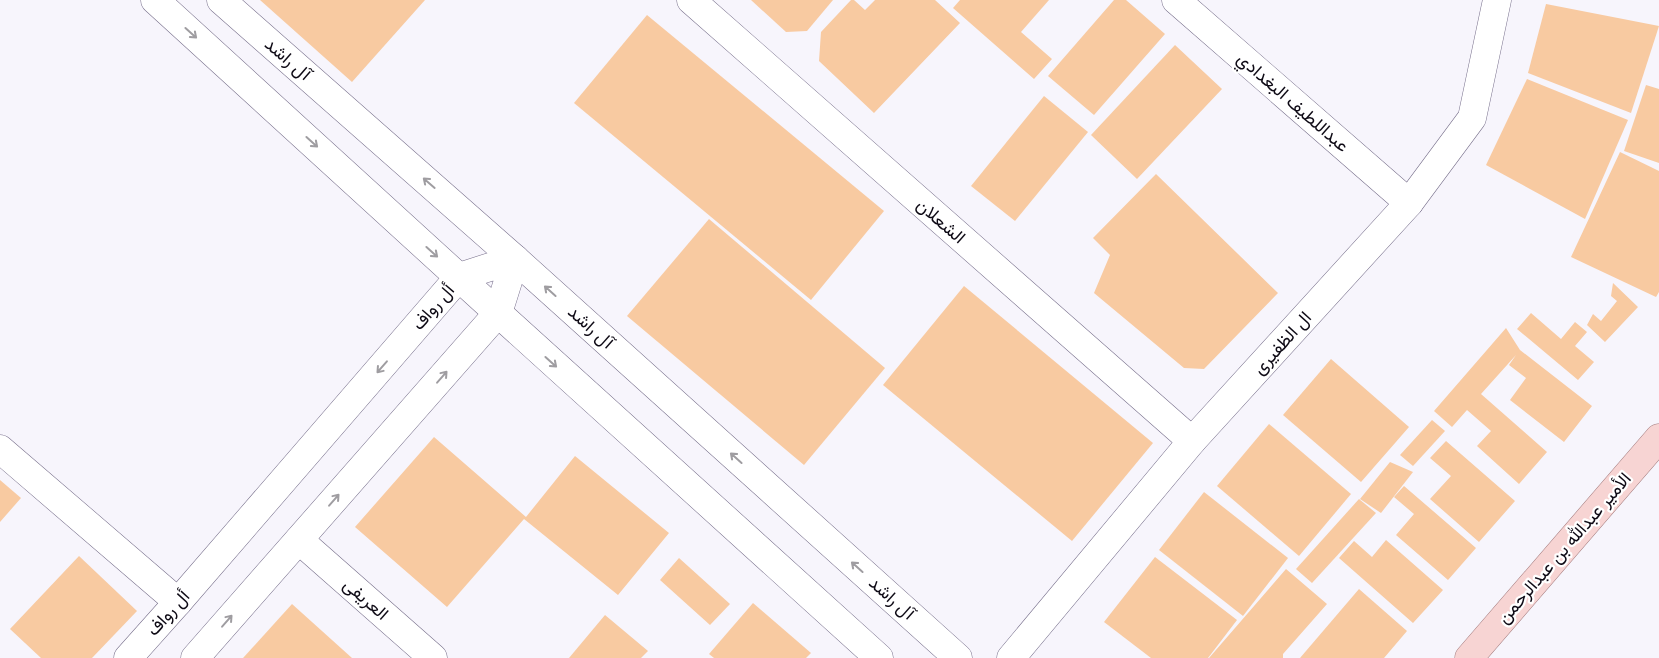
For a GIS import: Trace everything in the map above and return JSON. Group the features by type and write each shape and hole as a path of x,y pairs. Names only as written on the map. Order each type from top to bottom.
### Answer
{"main road":[{"name":"الأمير عبدالله بن عبدالرحمن","path":"1469,658 1659,438"}],"street":[{"path":"156,0 879,658"},
{"name":"آل راشد","path":"221,0 515,258 958,658"},
{"name":"الشعلان","path":"691,0 1192,441"},
{"name":"عبداللطيف البغدادي","path":"1176,0 1409,203"},
{"name":"ال الظفيرى","path":"1011,658 1192,441 1409,203 1472,118 1496,0"},
{"path":"195,658 498,313 515,258"},
{"name":"أل رواف","path":"128,658 459,277 515,258"},
{"path":"0,449 178,602"},
{"name":"العريفى","path":"299,540 433,658"}],"building":[{"path":"260,0 425,0 352,82"},
{"path":"751,0 833,0 807,31 786,32"},
{"path":"851,0 854,0 865,10 875,0 935,0 960,23 874,113 819,61 821,32"},
{"path":"960,0 1049,0 1021,32 1052,59 1034,79 953,8"},
{"path":"1114,0 1126,0 1165,34 1094,115 1048,76"},
{"path":"1546,4 1659,26 1631,113 1528,73"},
{"path":"647,15 884,211 811,300 574,103"},
{"path":"1175,45 1222,89 1137,179 1091,135"},
{"path":"1527,79 1628,120 1585,219 1486,165"},
{"path":"1646,85 1659,89 1659,163 1624,151"},
{"path":"1044,96 1088,132 1015,221 971,186"},
{"path":"1620,152 1659,171 1659,292 1656,297 1571,257"},
{"path":"1156,174 1278,293 1204,369 1184,368 1094,293 1110,255 1093,238"},
{"path":"709,219 885,368 804,465 627,316"},
{"path":"1613,283 1638,307 1605,342 1587,325 1593,314 1601,321 1617,301 1611,296"},
{"path":"964,286 1153,443 1072,541 883,385"},
{"path":"1531,313 1561,339 1575,322 1587,332 1575,346 1594,362 1578,380 1517,329"},
{"path":"1506,328 1520,350 1592,406 1564,442 1510,400 1526,378 1509,365 1516,355 1481,394 1547,452 1519,484 1477,446 1491,431 1467,410 1452,427 1434,411"},
{"path":"1331,359 1409,427 1361,482 1283,415"},
{"path":"1432,420 1445,431 1413,466 1400,455"},
{"path":"1269,424 1351,494 1299,556 1217,486"},
{"path":"434,437 526,517 575,456 669,533 618,595 524,519 447,607 355,527"},
{"path":"1446,441 1515,501 1479,542 1430,499 1451,476 1430,458"},
{"path":"1390,462 1413,472 1381,513 1360,499"},
{"path":"0,480 21,498 0,522"},
{"path":"1404,486 1476,548 1448,580 1396,535 1414,514 1394,497"},
{"path":"1204,492 1288,558 1243,616 1159,550"},
{"path":"1359,499 1376,513 1312,583 1296,569"},
{"path":"1386,540 1443,590 1413,623 1339,558 1354,541 1372,557"},
{"path":"79,556 137,611 92,658 41,658 10,629"},
{"path":"1155,557 1237,620 1208,658 1151,658 1104,622"},
{"path":"679,558 730,604 710,625 660,580"},
{"path":"1286,569 1327,604 1283,654 1283,658 1209,658"},
{"path":"1359,589 1407,631 1384,658 1300,658"},
{"path":"753,603 811,653 806,658 714,658 709,654"},
{"path":"292,604 352,658 243,658"},
{"path":"605,615 648,651 641,658 569,658"}]}
